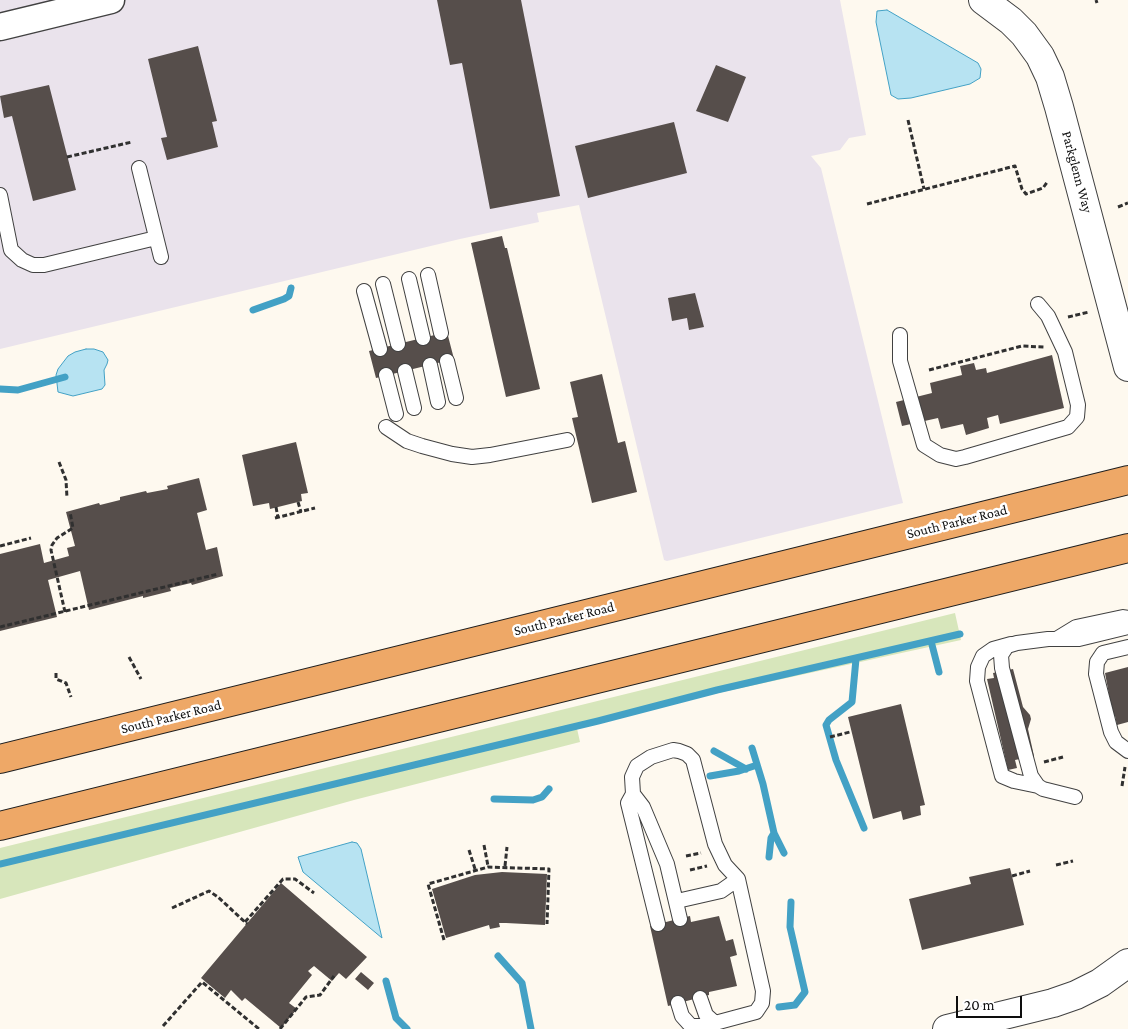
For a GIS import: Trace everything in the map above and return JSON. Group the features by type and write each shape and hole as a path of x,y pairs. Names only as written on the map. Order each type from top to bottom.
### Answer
{"highway":[{"name":"South Parker Road","path":"0,759 1128,480"},
{"path":"0,826 1128,548"}],"street":[{"path":"0,27 111,0"},
{"name":"Parkglenn Way","path":"983,0 1018,27 1035,48 1050,77 1128,367"},
{"path":"947,1029 1048,1004 1076,995 1100,983 1128,963"}],"lane":[{"path":"139,168 161,257"},
{"path":"0,195 11,250 22,260 34,264 44,265 156,238"},
{"path":"428,275 441,333"},
{"path":"409,279 423,338"},
{"path":"383,284 398,344"},
{"path":"364,291 380,348"},
{"path":"900,335 900,361 924,445 940,455 956,459 965,458 1068,427 1077,417 1078,405 1065,352 1048,316 1038,304"},
{"path":"447,361 456,398"},
{"path":"430,365 438,402"},
{"path":"405,370 414,408"},
{"path":"386,375 396,414"},
{"path":"386,427 407,441 452,454 472,456 490,455 567,440"},
{"path":"1057,639 1076,628 1122,617 1128,618"},
{"path":"1075,797 1002,776 977,681 978,667 983,656 993,649 1012,644 1057,639 1079,639 1128,627"},
{"path":"1012,644 1002,651 1002,668 1030,772 1038,786"},
{"path":"1128,647 1103,653 1097,662 1096,674 1111,732 1120,746 1128,751"},
{"path":"658,924 628,803 633,794 632,777 637,766 644,760 673,750 684,752 695,765 715,844 726,865 738,879 763,985 763,1000 759,1009 751,1015 708,1026 691,1026 682,1016 678,1003"},
{"path":"633,794 643,807 667,864 680,919"},
{"path":"677,901 721,891 738,879"},
{"path":"700,998 706,1015 715,1023"}],"path":[{"path":"908,120 924,189"},
{"path":"68,157 132,142"},
{"path":"867,204 1015,166 1022,189 1026,194 1043,188 1048,181"},
{"path":"1118,207 1128,203"},
{"path":"1066,318 1090,312"},
{"path":"929,370 1022,346 1050,348"},
{"path":"59,462 66,480 67,498"},
{"path":"298,502 301,512"},
{"path":"276,507 276,518 315,508"},
{"path":"65,612 51,550 57,538 73,528 70,512"},
{"path":"0,546 31,538"},
{"path":"0,627 218,574"},
{"path":"129,657 141,679"},
{"path":"56,673 56,679 66,683 71,697"},
{"path":"830,736 850,732"},
{"path":"1040,763 1063,757"},
{"path":"484,845 488,866"},
{"path":"505,866 507,847"},
{"path":"470,850 475,869"},
{"path":"686,856 704,852"},
{"path":"1056,865 1074,861"},
{"path":"444,940 428,884 488,866 549,869 548,924"},
{"path":"690,870 707,866"},
{"path":"1012,876 1030,871"},
{"path":"172,908 209,891 246,923 283,880 294,879 314,893"},
{"path":"280,1029 306,996 320,994 334,976"},
{"path":"163,1026 202,982 259,1029"}],"shaded area":[{"path":"0,0 840,0 866,135 849,138 840,150 811,156 821,168 903,503 667,561 664,560 579,205 537,213 539,222 460,239 0,349"}],"green space":[{"path":"955,613 961,640 576,724 580,742 354,800 0,899 0,848"}],"water":[{"path":"887,10 978,63 981,69 980,78 970,84 911,98 898,99 891,95 876,22 877,11"},
{"path":"86,349 103,352 108,360 104,370 105,385 102,389 73,396 58,392 56,375 58,369 68,356"},
{"path":"352,842 357,843 361,849 382,938 303,872 298,857"}],"building":[{"path":"437,0 521,0 560,196 490,209 462,63 450,65"},
{"path":"198,46 217,121 212,122 218,147 167,160 161,138 167,137 148,59"},
{"path":"716,65 746,77 728,122 696,111"},
{"path":"49,85 76,190 33,201 12,116 4,118 0,96"},
{"path":"674,122 687,173 588,198 575,146"},
{"path":"502,236 505,248 507,248 540,389 506,397 471,243"},
{"path":"695,293 704,327 689,330 687,318 672,321 668,298"},
{"path":"447,332 454,359 376,378 369,351"},
{"path":"1052,355 1064,408 1000,424 998,415 987,418 989,428 966,435 963,424 941,429 938,418 902,426 896,402 932,393 930,383 962,375 960,366 974,363 976,370 986,368 987,373"},
{"path":"602,374 618,443 625,441 637,492 592,503 572,418 578,417 570,382"},
{"path":"296,442 308,493 301,494 302,501 270,509 269,503 253,506 242,455"},
{"path":"199,478 207,510 197,513 206,550 217,547 223,576 192,585 191,583 170,588 171,591 89,610 80,571 48,580 57,617 0,631 0,554 40,544 44,563 69,556 67,548 75,546 66,512 99,503 100,505 120,500 120,497 146,491 147,493 168,489 167,486"},
{"path":"1128,667 1128,722 1117,725 1115,716 1113,716 1105,673"},
{"path":"1013,669 1023,707 1031,719 1028,729 1034,756 1015,760 1017,768 1008,770 987,679 994,678 993,673"},
{"path":"901,704 925,805 920,806 921,815 903,820 901,811 873,819 848,717"},
{"path":"1010,868 1024,925 922,950 909,899 971,884 969,877"},
{"path":"502,872 547,874 545,925 499,923 500,927 490,929 489,925 446,938 432,889 475,875"},
{"path":"281,883 367,957 346,979 339,973 332,981 314,966 308,971 312,975 289,1003 297,1009 281,1028 245,998 242,1001 231,990 225,998 201,978"},
{"path":"690,916 691,922 719,916 726,941 733,939 737,955 730,957 737,986 709,992 709,995 668,1006 650,926"},
{"path":"361,972 374,983 368,990 355,979"}],"waterway":[{"path":"253,310 284,299 289,296 291,288"},
{"path":"0,389 18,390 65,377"},
{"path":"0,864 598,721 717,690 960,634"},
{"path":"931,641 939,672"},
{"path":"856,659 852,702 829,720 826,725 836,760 864,828"},
{"path":"752,748 763,784 774,833 784,853"},
{"path":"714,751 746,769"},
{"path":"710,776 739,771 757,765"},
{"path":"494,799 533,800 542,797 549,789"},
{"path":"769,857 771,838 774,833"},
{"path":"779,1007 795,1005 805,992 790,927 791,902"},
{"path":"498,956 522,983 531,1029"},
{"path":"386,981 396,1018 407,1029"}]}
